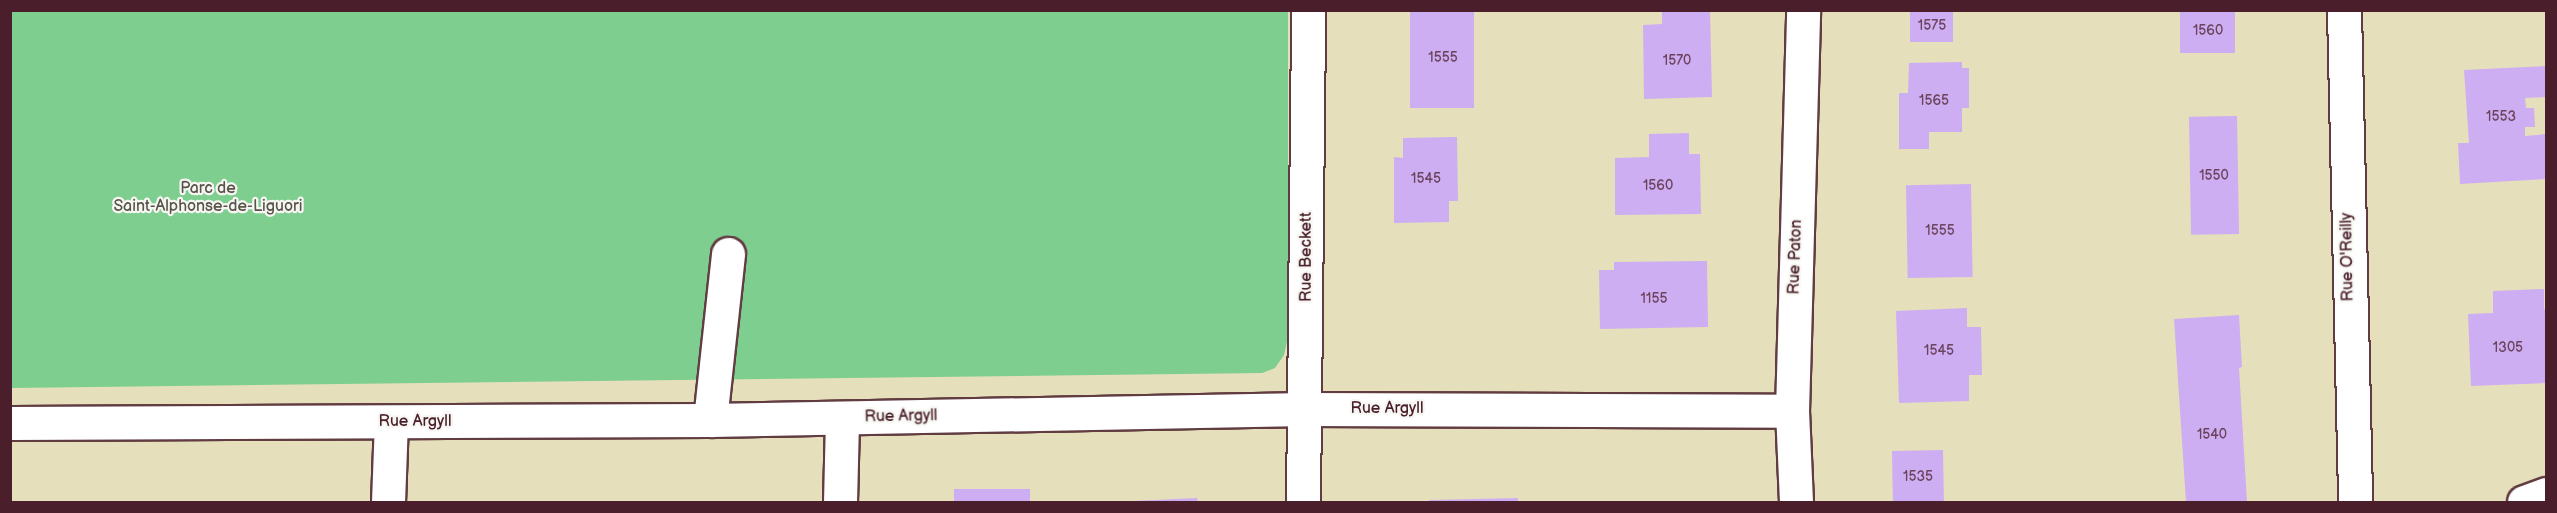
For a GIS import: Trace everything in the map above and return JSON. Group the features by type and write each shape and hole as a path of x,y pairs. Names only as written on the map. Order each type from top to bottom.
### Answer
{"street":[{"name":"Rue Beckett","path":"1303,502 1306,409 1308,10"},
{"name":"Rue Paton","path":"1796,502 1792,411 1803,10"},
{"name":"Rue O'Reilly","path":"2344,10 2355,502"},
{"path":"710,420 728,254"},
{"name":"Rue Argyll","path":"10,423 710,420 1306,409 1792,411"},
{"path":"840,502 842,418"},
{"path":"388,502 391,422"},
{"path":"2524,502 2547,494"}],"green space":[{"name":"Parc de Saint-Alphonse-de-Liguori","path":"10,11 1288,11 1288,337 1284,355 1275,368 1262,373 11,388"}],"building":[{"path":"1410,10 1474,10 1474,108 1410,108"},
{"path":"1662,10 1710,10 1712,97 1644,99 1643,25 1662,24"},
{"path":"1910,10 1953,10 1953,42 1910,42"},
{"path":"2180,10 2235,10 2235,53 2180,53"},
{"path":"1962,62 1962,68 1969,68 1969,108 1962,108 1962,132 1929,132 1929,149 1899,149 1899,93 1908,93 1909,63"},
{"path":"2546,66 2546,97 2525,98 2526,108 2534,108 2535,127 2525,127 2525,136 2546,134 2546,179 2460,184 2458,143 2469,143 2464,70"},
{"path":"2237,116 2239,234 2191,235 2189,117"},
{"path":"1689,133 1689,154 1700,154 1701,214 1615,215 1615,158 1649,157 1649,134"},
{"path":"1457,137 1458,201 1449,201 1449,222 1394,223 1394,157 1403,158 1403,138"},
{"path":"1971,184 1973,277 1908,278 1906,185"},
{"path":"1707,261 1708,327 1600,329 1599,270 1614,270 1614,262"},
{"path":"2544,289 2546,383 2471,386 2468,314 2493,313 2493,291"},
{"path":"1967,308 1967,327 1981,327 1982,375 1969,375 1969,401 1899,403 1896,311"},
{"path":"2239,315 2242,367 2239,368 2247,502 2186,502 2174,319"},
{"path":"1943,450 1944,502 1893,502 1892,451"},
{"path":"954,489 1030,489 1030,502 954,502"},
{"path":"1197,498 1198,502 1132,502 1132,501"},
{"path":"1518,498 1518,502 1429,502 1429,500"}]}
